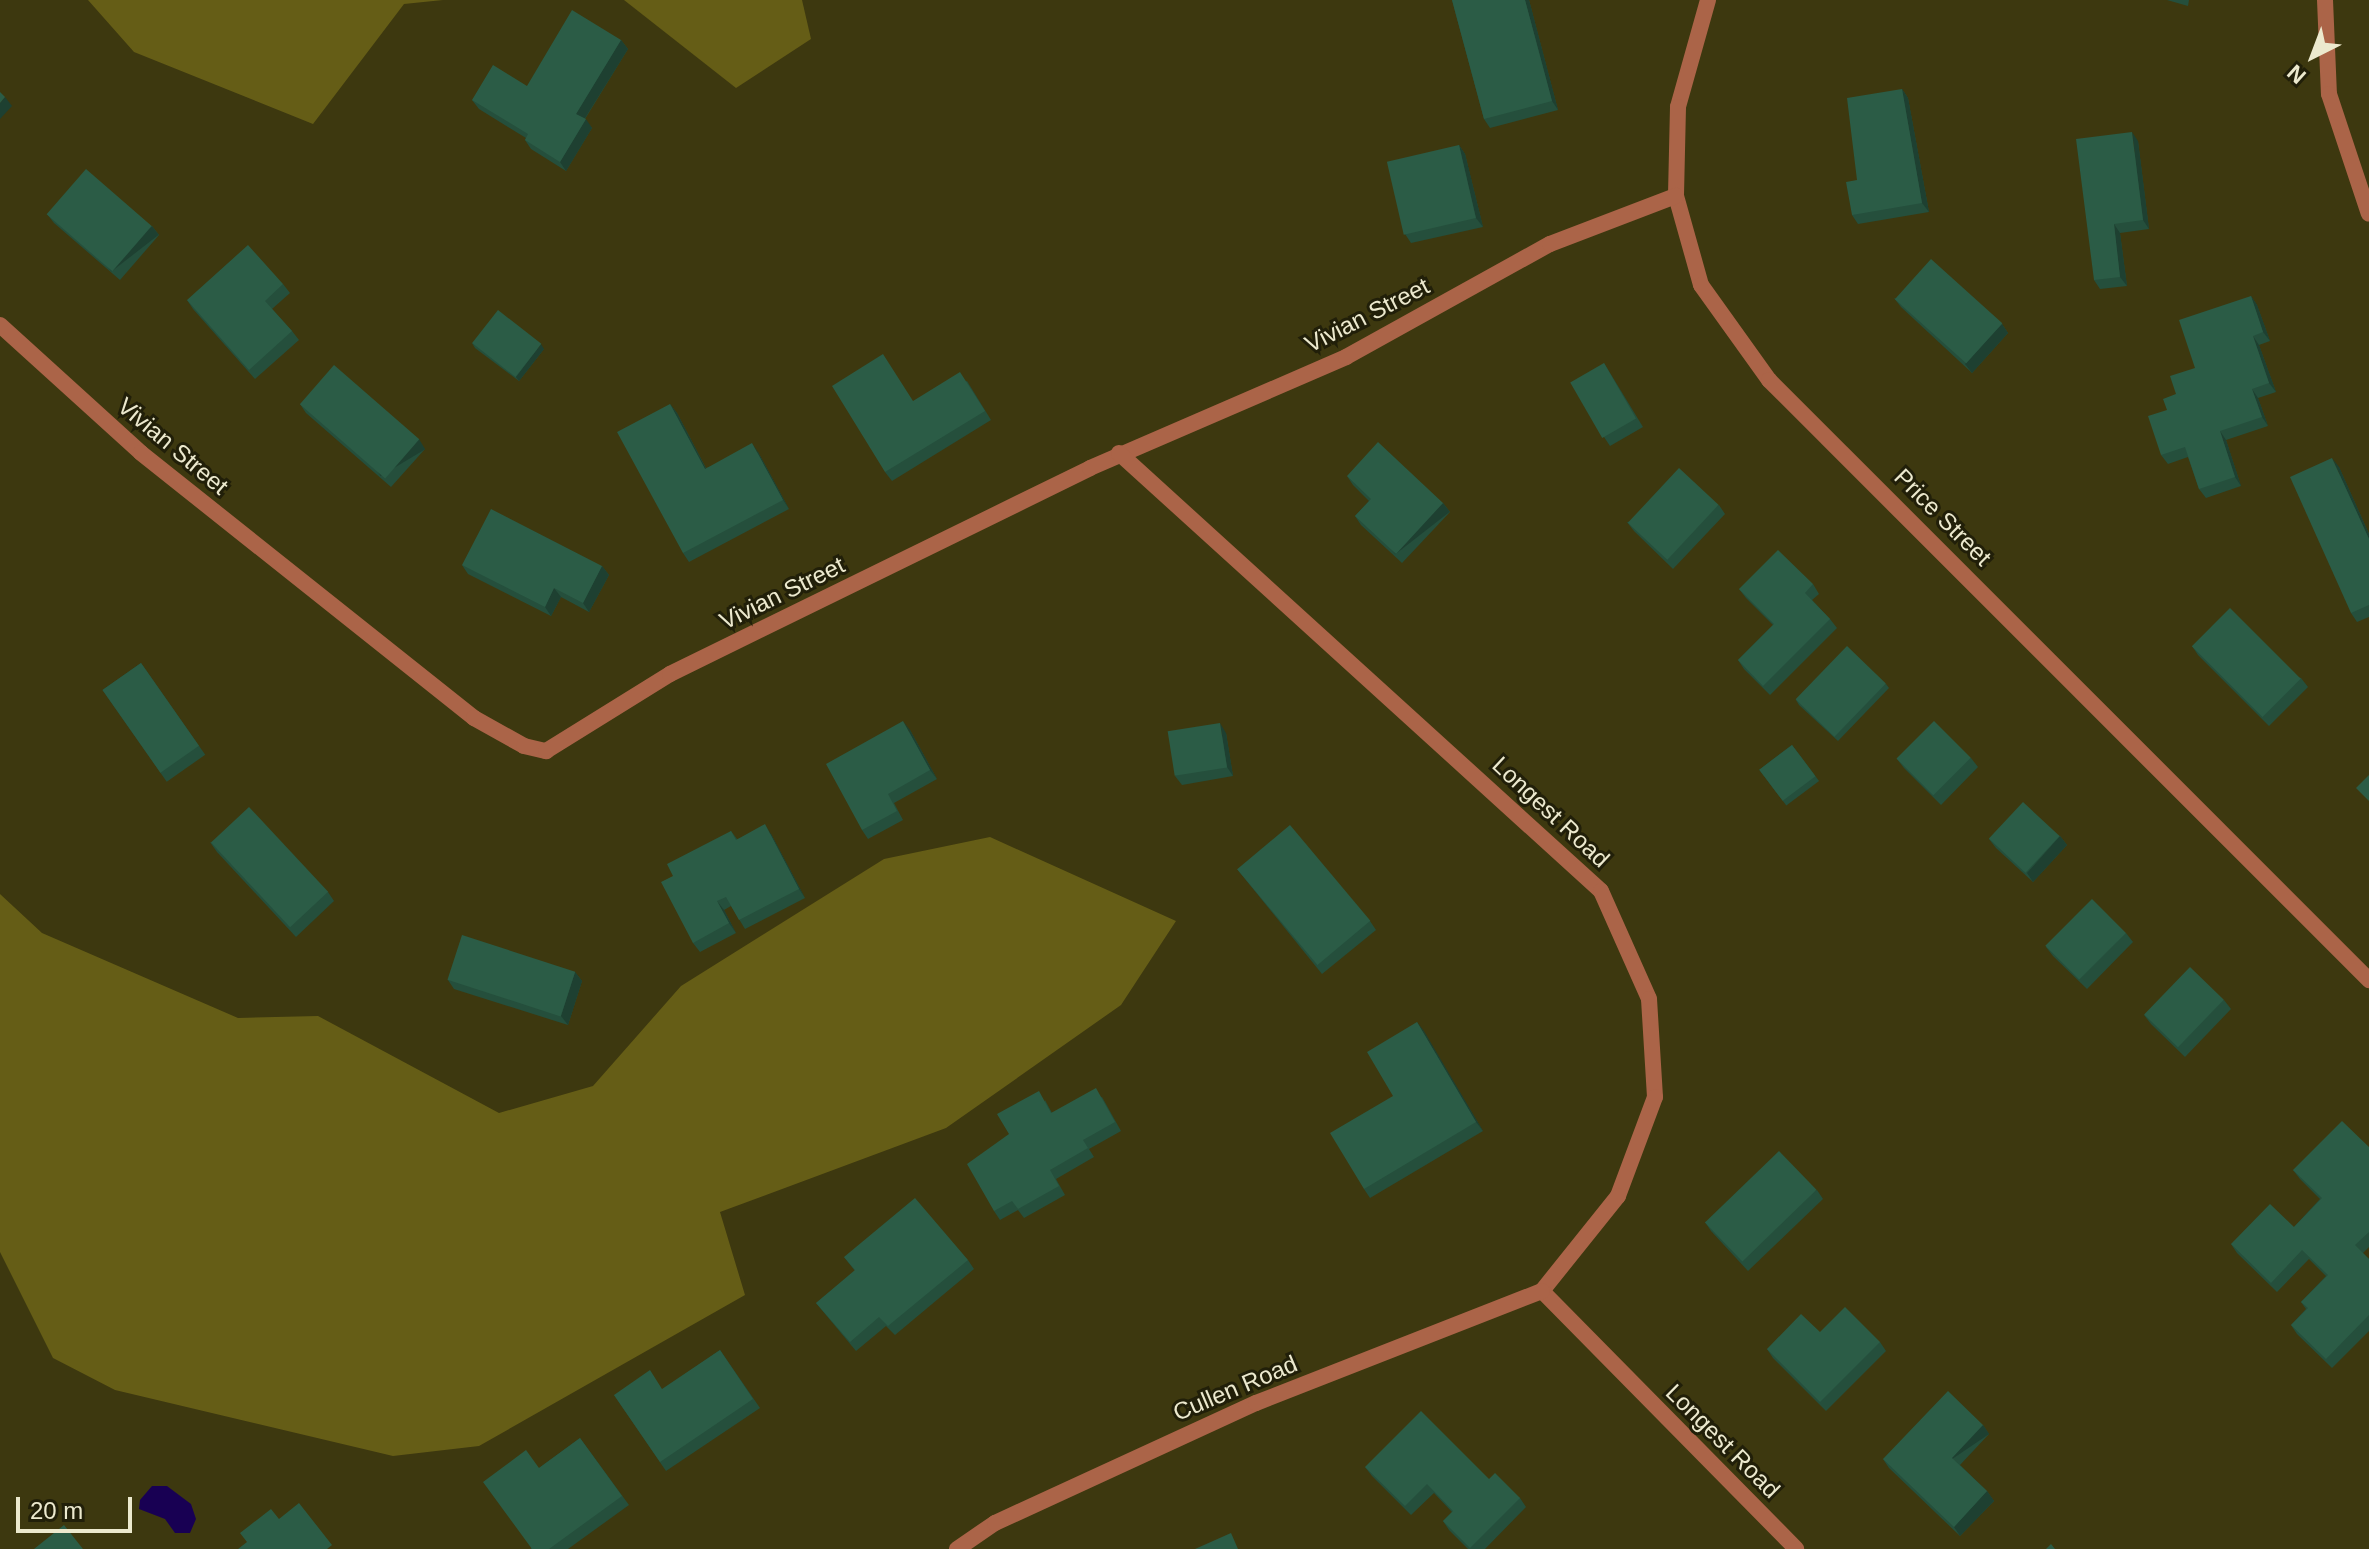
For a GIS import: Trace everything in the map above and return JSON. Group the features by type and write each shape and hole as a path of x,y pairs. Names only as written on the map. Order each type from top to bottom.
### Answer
{"street":[{"name":"Price Street","path":"1708,0 1678,107 1676,196 1701,285 1769,380 2369,980"},
{"path":"2325,0 2329,94 2369,214"},
{"name":"Vivian Street","path":"0,325 141,453 474,718 524,746 546,751 670,674 1119,453 1346,357 1550,244 1676,196"},
{"name":"Longest Road","path":"1119,453 1601,891 1649,999 1655,1097 1618,1196 1542,1291 1796,1549"},
{"name":"Cullen Road","path":"957,1549 995,1523 1256,1403 1542,1291"}],"shaded area":[{"path":"88,0 443,0 404,4 313,124 134,52"},
{"path":"624,0 802,0 811,39 736,88"},
{"path":"990,837 1176,921 1121,1005 946,1128 720,1212 745,1295 479,1446 393,1456 115,1390 53,1358 0,1252 0,894 42,933 238,1018 318,1016 499,1113 593,1086 681,986 884,859"},
{"path":"152,1486 167,1486 191,1504 196,1519 190,1533 175,1533 165,1519 139,1509 140,1500"}],"building":[{"path":"1452,0 1525,0 1552,101 1484,119"},
{"path":"572,10 621,40 576,114 586,119 560,162 525,140 528,134 472,100 493,65 527,86"},
{"path":"1902,89 1922,203 1852,215 1846,182 1857,180 1847,98"},
{"path":"2132,132 2143,220 2114,224 2120,277 2094,280 2076,139"},
{"path":"1459,145 1476,218 1404,235 1387,162"},
{"path":"86,169 152,226 112,271 47,214"},
{"path":"248,245 283,284 265,301 292,331 249,370 187,300"},
{"path":"1931,259 2002,323 1966,363 1895,299"},
{"path":"2251,296 2263,332 2253,336 2269,383 2252,389 2262,417 2220,431 2235,477 2199,489 2185,447 2161,455 2148,416 2167,410 2163,399 2176,394 2170,376 2195,368 2179,320"},
{"path":"498,310 541,344 515,377 472,343"},
{"path":"883,354 913,401 960,372 985,411 885,472 832,386"},
{"path":"1604,363 1636,418 1602,438 1570,382"},
{"path":"334,365 419,439 385,478 300,404"},
{"path":"670,404 705,469 752,443 783,500 683,553 617,432"},
{"path":"1378,442 1443,503 1396,554 1355,516 1371,499 1347,476"},
{"path":"2332,458 2369,539 2369,605 2351,613 2290,477"},
{"path":"1679,468 1718,505 1667,560 1628,523"},
{"path":"491,509 602,566 583,603 554,588 545,607 462,565"},
{"path":"1778,550 1813,584 1805,593 1830,619 1763,686 1738,660 1774,624 1739,589"},
{"path":"2230,608 2301,679 2263,717 2192,646"},
{"path":"1847,646 1886,684 1834,737 1796,699"},
{"path":"141,663 199,746 160,773 102,690"},
{"path":"903,721 930,770 888,794 897,811 862,830 826,764"},
{"path":"1934,721 1971,758 1933,795 1897,758"},
{"path":"1220,723 1227,767 1175,776 1168,731"},
{"path":"1792,745 1815,776 1783,801 1759,770"},
{"path":"2369,775 2369,801 2356,788"},
{"path":"2023,802 2060,836 2025,873 1989,839"},
{"path":"249,807 328,892 290,927 211,842"},
{"path":"765,824 799,889 739,920 726,897 717,901 729,923 693,943 661,882 673,876 667,864 731,831 736,840"},
{"path":"1290,825 1370,921 1317,965 1237,869"},
{"path":"2092,899 2126,933 2079,980 2045,946"},
{"path":"462,935 575,972 561,1016 447,980"},
{"path":"2190,967 2224,1000 2178,1047 2144,1014"},
{"path":"1417,1022 1476,1122 1364,1189 1330,1133 1393,1096 1367,1052"},
{"path":"1096,1088 1115,1122 1083,1140 1088,1148 1050,1170 1059,1186 1018,1209 1012,1201 994,1211 967,1164 1009,1134 997,1114 1039,1091 1051,1113"},
{"path":"2342,1121 2369,1147 2369,1232 2355,1245 2369,1259 2369,1315 2326,1359 2291,1325 2308,1308 2301,1302 2328,1275 2302,1250 2271,1283 2231,1244 2270,1204 2294,1227 2322,1198 2293,1170"},
{"path":"1779,1151 1817,1190 1742,1261 1705,1223"},
{"path":"915,1198 968,1260 888,1326 879,1317 850,1342 816,1303 855,1270 844,1257"},
{"path":"1845,1307 1880,1342 1820,1402 1767,1349 1801,1314 1820,1332"},
{"path":"720,1350 753,1399 660,1462 614,1395 650,1370 662,1389"},
{"path":"1948,1391 1983,1425 1952,1458 1987,1491 1954,1527 1883,1459"},
{"path":"1421,1411 1489,1479 1495,1473 1520,1498 1470,1548 1443,1521 1453,1511 1427,1484 1405,1506 1365,1467"},
{"path":"580,1438 622,1496 549,1549 532,1549 483,1482 526,1450 539,1468"},
{"path":"299,1503 332,1545 327,1549 238,1549 247,1542 240,1533 271,1509 279,1519"},
{"path":"64,1525 83,1549 34,1549"},
{"path":"1231,1533 1238,1549 1195,1549"}]}
